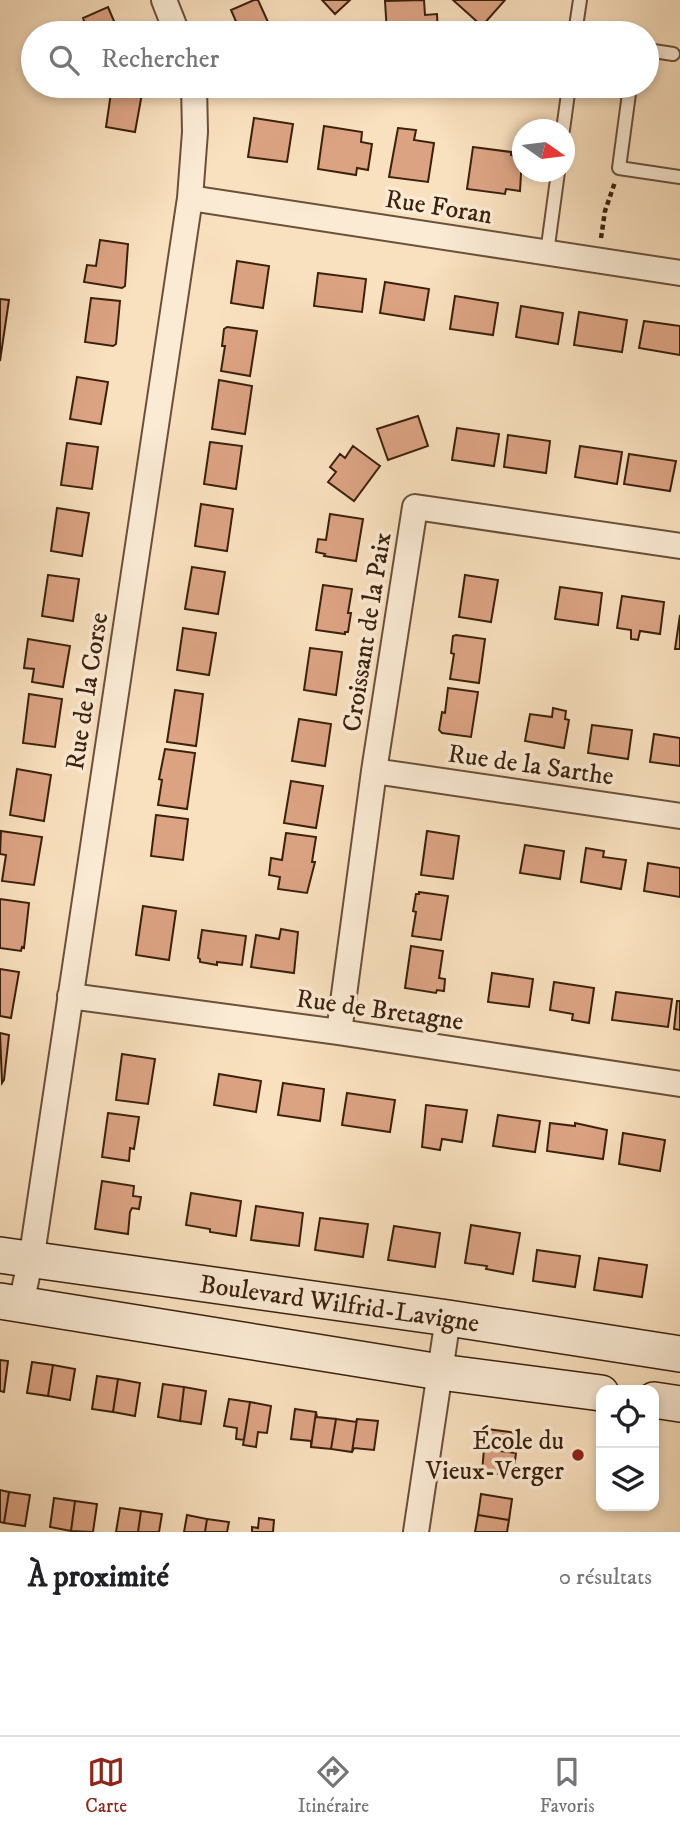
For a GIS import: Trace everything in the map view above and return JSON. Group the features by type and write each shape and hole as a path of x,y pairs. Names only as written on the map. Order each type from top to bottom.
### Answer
{"main road":[{"name":"Boulevard Wilfrid-Lavigne","path":"15,1257 448,1318 680,1354"},
{"name":"Boulevard Wilfrid-Lavigne","path":"11,1303 440,1372 596,1391"},
{"path":"659,1401 680,1404"}],"street":[{"path":"164,0 172,21"},
{"name":"Rue de la Corse","path":"11,1303 15,1257 70,996 190,198 195,132 194,98"},
{"name":"Rue Foran","path":"190,198 680,273"},
{"name":"Croissant de la Paix","path":"339,1032 374,771 415,507 680,546"},
{"name":"Rue de la Sarthe","path":"374,771 680,816"},
{"name":"Rue de Bretagne","path":"70,996 339,1032 680,1084"},
{"path":"415,1532 448,1318"}],"lane":[{"path":"577,21 580,0"},
{"path":"659,52 673,54"},
{"path":"564,119 567,98"},
{"path":"629,98 620,168 680,177"},
{"path":"547,253 557,182"}],"path":[{"path":"600,239 605,211 620,168"}],"building":[{"path":"258,0 268,21 236,21 231,10"},
{"path":"322,0 350,0 335,14"},
{"path":"424,0 425,15 437,14 437,21 386,21 385,1"},
{"path":"453,0 505,0 486,21 476,21"},
{"path":"108,7 114,21 84,21 83,18"},
{"path":"110,98 141,98 135,132 106,127"},
{"path":"254,118 293,124 287,162 248,157"},
{"path":"324,126 362,132 361,142 372,144 368,170 357,168 356,175 318,169"},
{"path":"398,128 416,130 414,140 434,143 428,182 389,177"},
{"path":"473,147 511,152 512,182 521,182 520,191 506,189 505,194 467,189"},
{"path":"100,240 128,244 125,286 122,288 84,282 87,265 96,266"},
{"path":"237,261 269,266 263,308 231,303"},
{"path":"318,273 366,279 362,312 314,306"},
{"path":"385,282 429,289 424,320 380,313"},
{"path":"455,296 498,303 493,335 450,329"},
{"path":"91,298 120,301 116,344 113,346 85,342"},
{"path":"0,299 9,300 0,361"},
{"path":"521,306 563,313 558,344 516,337"},
{"path":"579,312 627,320 622,352 574,345"},
{"path":"644,321 680,326 680,355 639,348"},
{"path":"227,327 257,331 250,376 221,371 225,346 222,346 224,329"},
{"path":"77,377 108,382 101,424 70,419"},
{"path":"219,380 252,386 245,434 212,429"},
{"path":"418,416 428,446 388,460 377,429"},
{"path":"457,428 499,434 494,466 452,460"},
{"path":"508,435 550,441 546,473 504,467"},
{"path":"210,442 242,446 236,489 204,484"},
{"path":"67,443 98,447 92,489 61,485"},
{"path":"353,446 380,466 354,501 328,482 336,472 330,467 340,454 345,458"},
{"path":"580,446 622,452 617,484 575,477"},
{"path":"629,454 676,461 670,491 624,484"},
{"path":"201,504 233,509 227,551 195,546"},
{"path":"57,508 89,513 82,556 51,551"},
{"path":"330,514 363,519 356,561 324,556 325,554 316,552 318,539 326,540"},
{"path":"192,567 225,572 218,614 185,609"},
{"path":"48,575 79,579 73,621 42,616"},
{"path":"465,575 498,580 491,622 459,617"},
{"path":"323,585 352,589 348,613 351,613 348,632 345,634 316,630"},
{"path":"560,587 602,593 598,625 555,619"},
{"path":"622,596 664,602 660,634 640,631 638,640 631,639 631,630 617,628"},
{"path":"680,615 680,649 675,649"},
{"path":"183,628 216,633 209,675 177,670"},
{"path":"453,636 485,639 479,683 450,679 454,654 451,653"},
{"path":"28,639 70,646 63,687 32,682 34,669 24,668"},
{"path":"310,648 342,652 336,695 304,690"},
{"path":"448,688 478,692 471,737 442,733 439,730 442,712 445,713"},
{"path":"175,690 203,694 196,746 167,742"},
{"path":"29,694 62,699 55,747 23,743"},
{"path":"553,708 566,711 565,719 569,720 564,748 525,741 530,714 552,717"},
{"path":"299,719 331,724 325,766 292,761"},
{"path":"592,725 632,730 628,759 588,753"},
{"path":"654,734 680,738 680,766 650,762"},
{"path":"165,749 195,753 187,809 158,805 162,780 159,779"},
{"path":"17,769 51,775 44,821 10,815"},
{"path":"291,781 323,786 316,828 284,823"},
{"path":"156,815 188,819 183,860 151,856"},
{"path":"1,831 42,837 34,885 2,881 6,855 0,854"},
{"path":"427,831 459,836 453,879 421,875"},
{"path":"286,833 316,837 312,862 315,862 307,893 278,889 280,877 269,875 271,858 282,860"},
{"path":"525,845 564,851 560,879 520,873"},
{"path":"586,848 604,851 603,857 626,860 621,889 581,882"},
{"path":"648,863 680,868 680,897 644,891"},
{"path":"419,892 448,896 441,940 412,936 416,912 413,911 416,894"},
{"path":"0,899 29,903 24,948 22,947 21,951 0,948"},
{"path":"143,906 176,911 169,960 136,955"},
{"path":"281,929 298,932 294,973 251,967 256,935 279,939"},
{"path":"202,930 246,936 242,965 200,962 198,958"},
{"path":"411,946 443,951 439,978 445,979 444,991 437,990 436,993 405,988"},
{"path":"0,969 19,972 11,1018 0,1016"},
{"path":"492,973 533,979 529,1007 488,1002"},
{"path":"554,982 594,988 589,1023 572,1020 573,1014 550,1010"},
{"path":"616,992 672,999 668,1027 612,1020"},
{"path":"677,1001 680,1001 680,1030 674,1029"},
{"path":"0,1033 9,1035 2,1083"},
{"path":"122,1054 155,1059 148,1104 116,1100"},
{"path":"219,1074 261,1081 256,1112 214,1105"},
{"path":"283,1083 324,1089 320,1121 278,1115"},
{"path":"347,1093 395,1100 390,1132 342,1125"},
{"path":"426,1105 467,1110 462,1142 442,1139 440,1150 422,1147"},
{"path":"108,1113 139,1117 134,1149 130,1148 129,1161 102,1157"},
{"path":"498,1115 540,1121 535,1152 493,1146"},
{"path":"550,1123 575,1126 575,1123 607,1130 603,1159 547,1151"},
{"path":"623,1133 665,1140 660,1171 619,1164"},
{"path":"102,1181 134,1186 133,1196 141,1197 139,1209 132,1208 130,1212 128,1234 95,1229"},
{"path":"191,1193 241,1201 236,1236 186,1225"},
{"path":"256,1206 303,1213 299,1246 251,1240"},
{"path":"320,1218 368,1224 363,1257 315,1250"},
{"path":"471,1225 520,1233 513,1274 465,1263"},
{"path":"394,1226 440,1233 435,1267 388,1260"},
{"path":"537,1250 580,1256 575,1287 533,1281"},
{"path":"599,1258 647,1265 642,1297 594,1290"},
{"path":"0,1360 8,1361 4,1392 0,1391"},
{"path":"32,1362 53,1365 48,1396 27,1393"},
{"path":"53,1365 75,1369 70,1400 48,1396"},
{"path":"97,1376 118,1379 113,1412 92,1409"},
{"path":"118,1379 140,1383 135,1416 113,1412"},
{"path":"163,1384 184,1387 180,1421 158,1417"},
{"path":"184,1387 206,1391 201,1424 180,1421"},
{"path":"229,1399 250,1402 244,1440 236,1439 237,1428 224,1426"},
{"path":"250,1402 271,1406 267,1433 258,1432 256,1447 243,1445"},
{"path":"295,1409 316,1412 311,1447 311,1441 291,1439"},
{"path":"316,1412 317,1417 336,1419 331,1449 311,1447"},
{"path":"336,1419 356,1422 357,1419 352,1452 331,1449"},
{"path":"357,1419 378,1421 374,1450 354,1448 352,1452"},
{"path":"487,1429 518,1433 516,1453 484,1449"},
{"path":"484,1449 516,1453 513,1476 482,1472"},
{"path":"0,1490 9,1492 4,1523 0,1522"},
{"path":"9,1492 30,1495 25,1526 4,1523"},
{"path":"481,1494 512,1499 509,1520 478,1515"},
{"path":"54,1498 75,1501 71,1531 50,1527"},
{"path":"75,1501 97,1504 93,1532 71,1531"},
{"path":"120,1508 141,1511 138,1532 116,1532"},
{"path":"141,1511 162,1514 159,1532 138,1532"},
{"path":"187,1515 207,1519 205,1532 184,1532"},
{"path":"478,1515 509,1520 507,1532 475,1532"},
{"path":"259,1518 274,1520 273,1532 252,1532 252,1527 258,1528"},
{"path":"207,1519 229,1522 227,1532 205,1532"}],"place":[{"name":"École du Vieux-Verger","path":"578,1455"}]}
